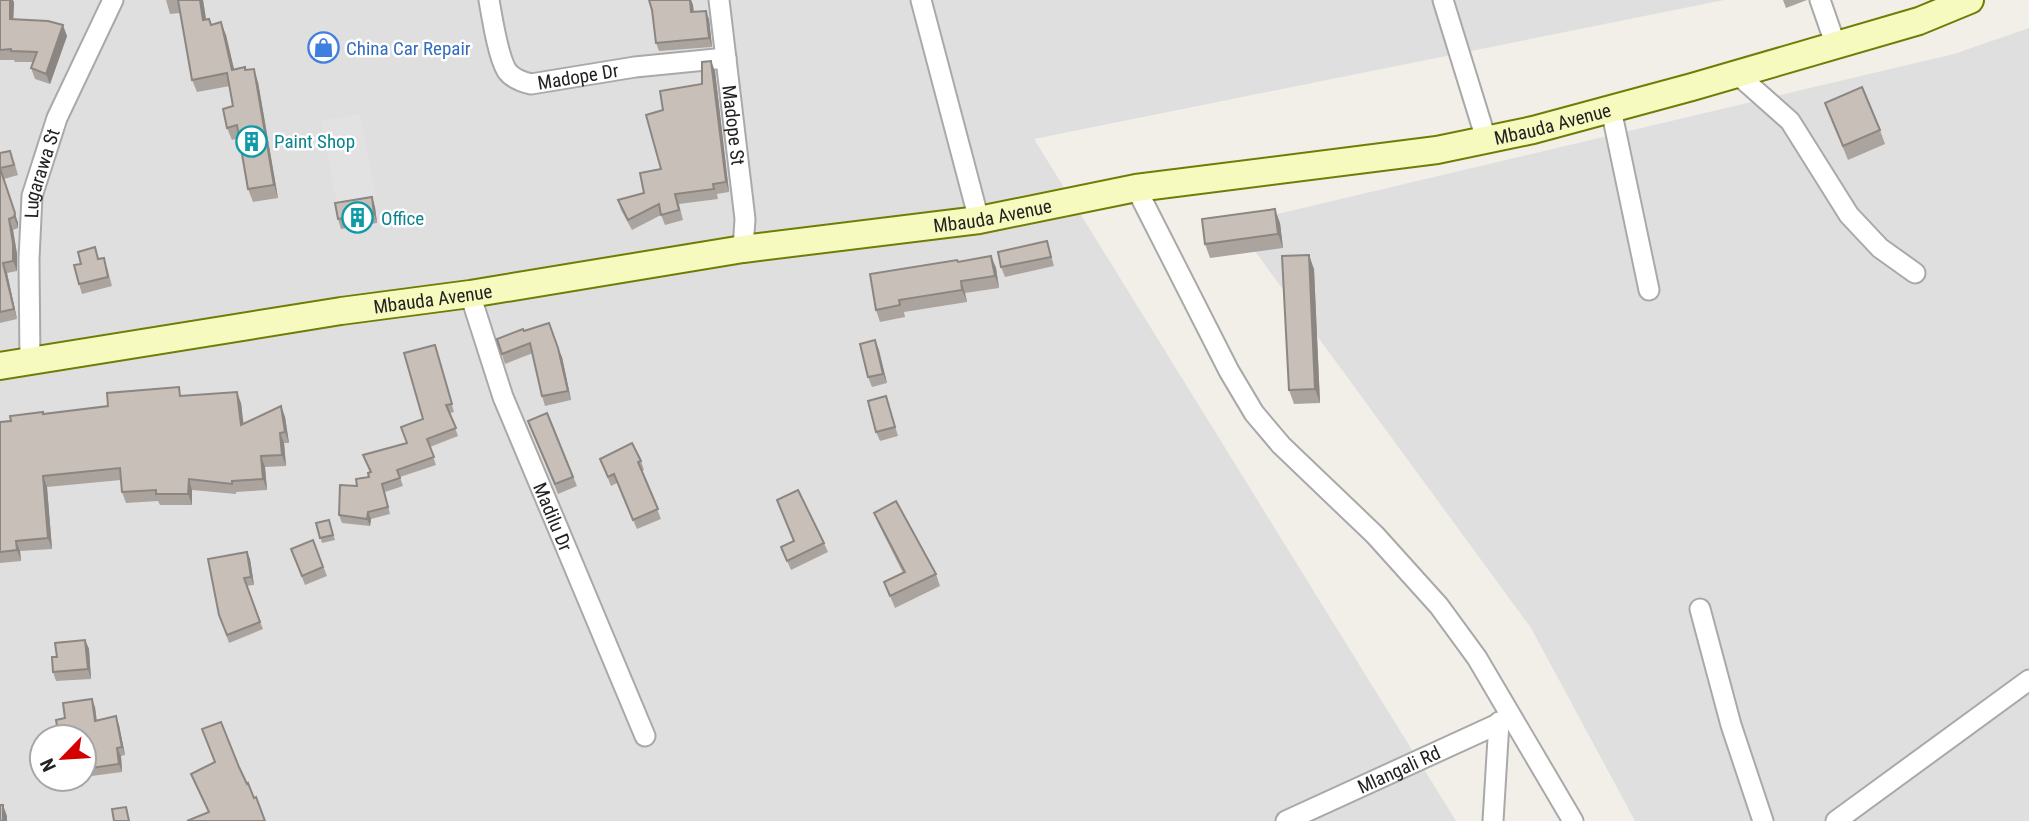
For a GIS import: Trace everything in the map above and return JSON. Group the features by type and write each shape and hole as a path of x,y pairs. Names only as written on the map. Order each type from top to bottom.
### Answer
{"street":[{"name":"Lugarawa St","path":"30,361 29,259 32,195 57,118 113,0"},
{"name":"Madope Dr","path":"489,0 494,30 507,70 519,81 531,84 635,67 726,58"},
{"name":"Madope St","path":"719,0 745,219 743,249"},
{"path":"921,0 979,220"},
{"path":"1443,0 1486,139"},
{"path":"1820,0 1836,46"},
{"name":"Mbauda Avenue","path":"0,366 743,249 979,220 1136,188 1437,150 1533,130 1737,75 1919,21 1956,3"},
{"path":"1737,75 1790,121 1849,215 1880,248 1914,273"},
{"path":"1611,109 1649,290"},
{"path":"1136,188 1229,371 1254,413 1281,444 1375,536 1439,606 1477,658 1505,720 1573,821"},
{"name":"Madilu Dr","path":"470,294 503,397 645,736"},
{"path":"1700,609 1731,725 1763,821"},
{"path":"1836,821 2029,680"},
{"path":"1493,821 1505,720"},
{"name":"Mlangali Rd","path":"1286,821 1505,720"}],"shaded area":[{"path":"0,0 1724,0 1034,139 1456,821 0,821"},
{"path":"2029,28 2029,821 1635,821 1531,628 1235,224 1954,54"},
{"path":"360,114 376,197 337,204 321,121"}],"building":[{"path":"0,0 10,0 10,19 48,21 63,25 46,74 31,68 37,52 0,50"},
{"path":"178,0 200,0 203,20 209,19 211,25 221,22 232,70 245,67 245,70 254,69 274,185 248,189 237,125 227,128 223,109 233,106 227,73 192,80"},
{"path":"649,0 690,0 691,12 706,11 709,38 656,43"},
{"path":"711,61 726,182 713,184 714,189 675,194 679,210 661,215 659,204 628,220 618,200 644,193 640,173 661,169 646,115 663,110 660,91 702,84 702,62"},
{"path":"1862,87 1880,130 1843,146 1825,103"},
{"path":"10,151 14,165 0,168 0,153"},
{"path":"0,168 15,213 14,217 9,219 13,261 3,263 14,309 0,312"},
{"path":"372,197 374,214 338,219 335,203"},
{"path":"1275,209 1278,234 1205,244 1202,219"},
{"path":"1047,241 1051,257 1001,267 998,252"},
{"path":"95,247 98,259 104,258 108,277 79,284 74,265 81,264 78,252"},
{"path":"1309,255 1315,389 1289,390 1282,256"},
{"path":"991,256 995,276 961,281 962,290 899,300 900,305 876,310 870,274"},
{"path":"549,323 568,391 542,396 530,343 502,354 497,339"},
{"path":"875,340 883,374 868,377 860,344"},
{"path":"435,345 452,404 446,405 456,428 427,439 434,457 397,470 400,478 382,484 388,507 368,512 367,519 339,515 340,485 357,486 356,479 369,477 368,473 371,472 363,455 407,443 401,427 423,419 404,353"},
{"path":"179,387 180,396 237,392 241,425 281,406 285,432 280,433 282,455 261,456 263,479 232,481 232,484 189,479 188,494 156,494 156,490 122,492 120,468 43,476 48,538 16,541 17,550 0,552 0,422 11,421 10,416 108,406 107,393"},
{"path":"886,396 895,427 876,432 868,401"},
{"path":"547,413 573,477 555,484 528,421"},
{"path":"632,443 658,509 633,520 614,474 608,477 600,459"},
{"path":"798,490 824,543 787,561 781,547 794,541 777,500"},
{"path":"896,501 936,574 890,596 884,582 905,572 874,513"},
{"path":"329,520 333,535 320,538 316,523"},
{"path":"313,540 323,567 302,576 291,549"},
{"path":"247,552 251,577 244,578 260,622 227,635 219,615 208,559"},
{"path":"85,640 88,669 53,672 52,657 57,657 55,643"},
{"path":"92,699 95,721 116,716 122,747 117,748 119,764 98,767 98,723 57,723 56,720 65,718 63,703"},
{"path":"221,722 265,821 187,821 209,812 191,774 215,762 202,729"},
{"path":"0,805 3,805 3,821 0,821"},
{"path":"126,807 129,821 114,821 112,809"}],"place":[{"name":"China Car Repair","path":"323,48"},
{"name":"Paint Shop","path":"251,141"},
{"name":"Office","path":"358,218"}]}
